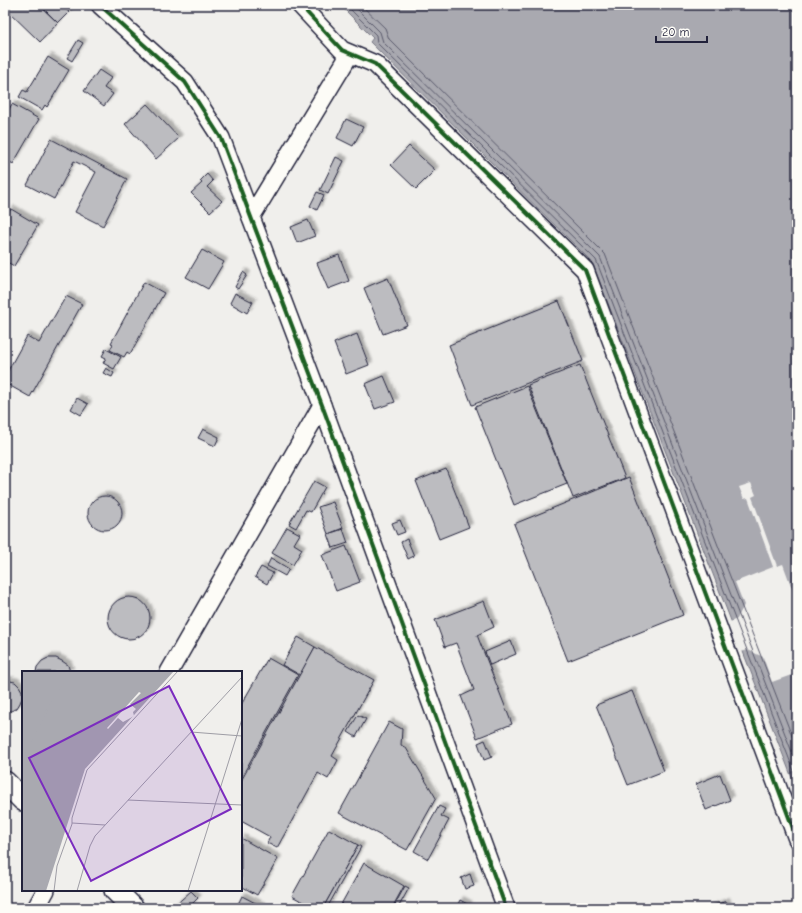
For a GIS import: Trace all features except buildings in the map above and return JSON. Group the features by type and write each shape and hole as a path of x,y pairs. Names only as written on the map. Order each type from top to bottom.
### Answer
{"main road":[{"path":"5,782 22,799"},
{"path":"116,891 134,908"}],"street":[{"path":"100,5 185,82 221,138 322,405 506,908"},
{"path":"300,5 342,50 375,64 585,270 797,839"},
{"path":"251,217 350,54"},
{"path":"170,671 322,405"},
{"path":"36,908 45,891"}],"water":[{"path":"340,5 797,5 797,791 592,262 370,42 373,38"}],"pier":[{"path":"751,483 756,495 752,497 777,566 783,564 797,602 797,673 772,682 763,657 748,650 741,652 730,622 737,619 744,605 735,582 773,567 748,498 744,499 739,487"}],"cycle path":[{"path":"100,5 185,82 221,138 322,405 506,908"},
{"path":"300,5 342,50 375,64 585,270 797,839"}]}
